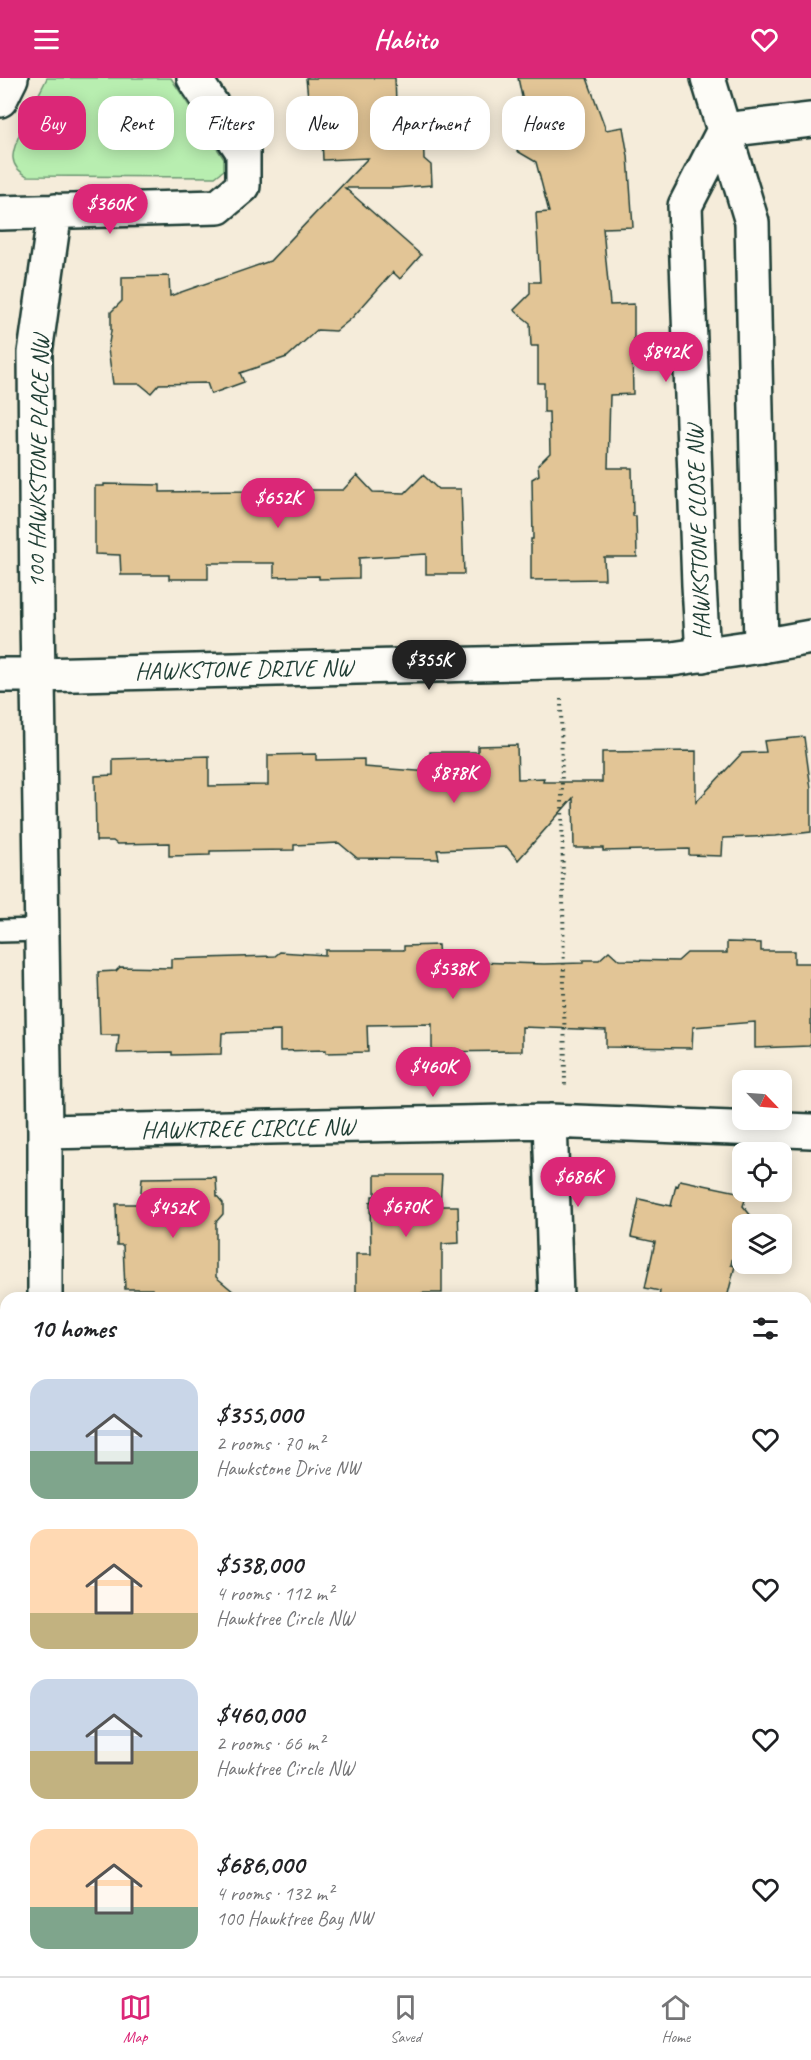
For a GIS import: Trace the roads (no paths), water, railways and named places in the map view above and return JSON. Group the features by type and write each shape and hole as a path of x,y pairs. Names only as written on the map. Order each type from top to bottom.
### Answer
{"street":[{"path":"0,100 11,78"},
{"path":"0,213 218,207 243,186 243,152 194,78"},
{"path":"708,78 752,222 761,646"},
{"path":"724,130 811,120"},
{"name":"HAWKSTONE CLOSE NW","path":"703,655 685,206 724,130"},
{"name":"100 HAWKSTONE PLACE NW","path":"38,675 35,353 55,211"},
{"name":"HAWKSTONE DRIVE NW","path":"0,675 672,659 811,637"},
{"path":"38,675 43,930 45,1292"},
{"path":"550,1121 556,1292"},
{"name":"HAWKTREE CIRCLE NW","path":"45,1132 550,1121 811,1131"}],"lane":[{"path":"0,931 43,930"}]}
